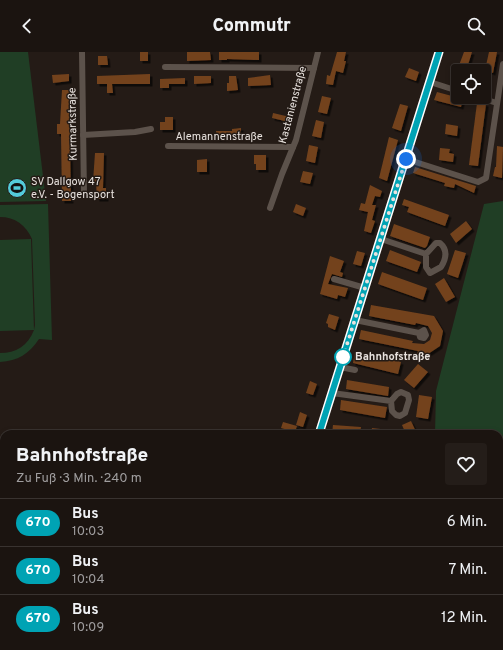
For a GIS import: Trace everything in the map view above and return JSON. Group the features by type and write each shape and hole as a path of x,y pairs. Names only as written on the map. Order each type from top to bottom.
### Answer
{"street":[{"name":"Kurmarkstraße","path":"82,52 84,195"},
{"name":"Kastanienstraße","path":"270,208 293,147 318,52"},
{"path":"320,430 439,52"},
{"path":"406,159 478,182 484,181 488,171 503,64"},
{"path":"165,67 314,68"},
{"path":"430,82 451,89"},
{"path":"491,102 498,104"},
{"path":"83,135 135,132 151,129"},
{"name":"Alemannenstraße","path":"168,146 293,147"},
{"path":"381,239 426,254"},
{"path":"436,243 440,243 445,250 446,256 441,267 430,273 426,267 426,254 436,243"},
{"path":"334,279 365,288"},
{"path":"355,320 418,333"},
{"path":"340,367 355,370"},
{"path":"332,394 391,401"}],"green space":[{"path":"0,52 28,52 46,201 0,202"},
{"path":"503,201 503,430 435,430 436,391 484,204"},
{"path":"48,204 52,340 39,339 27,353 22,356 12,360 0,362 0,353 11,352 21,348 34,330 32,239 27,230 15,220 0,217 0,205"},
{"path":"31,239 34,330 0,331 0,240"}],"building":[{"path":"140,52 148,52 148,61 140,61"},
{"path":"187,52 210,52 211,60 187,61"},
{"path":"219,52 259,52 259,60 219,60"},
{"path":"337,52 346,52 344,61 346,61 343,73 336,71 333,85 326,84 327,75 330,76"},
{"path":"464,52 472,52 468,64 460,64"},
{"path":"489,52 497,52 493,73 491,72 491,64 486,64"},
{"path":"98,56 107,56 108,65 98,65"},
{"path":"409,68 419,72 416,81 405,77"},
{"path":"69,74 69,81 53,83 52,75"},
{"path":"150,74 150,84 112,84 113,93 107,93 107,84 97,84 97,76"},
{"path":"270,75 271,85 248,86 248,78"},
{"path":"194,76 211,76 211,83 194,84"},
{"path":"229,76 236,76 238,90 227,91"},
{"path":"185,78 185,84 169,84 169,88 160,88 160,79"},
{"path":"62,90 69,90 71,201 62,201 61,134 57,134 57,124 60,124"},
{"path":"437,92 451,96 451,104 462,104 461,107 434,100"},
{"path":"322,96 331,98 327,114 318,112"},
{"path":"400,104 408,106 401,131 392,128"},
{"path":"477,104 486,104 478,166 469,165"},
{"path":"273,113 290,117 289,122 272,118"},
{"path":"165,117 173,117 173,130 160,130 160,122 165,122"},
{"path":"316,120 324,122 321,138 312,136"},
{"path":"446,124 458,126 457,136 445,134"},
{"path":"241,128 241,137 217,139 216,131 232,131 232,129"},
{"path":"389,137 398,140 387,181 379,178"},
{"path":"309,145 318,147 315,163 306,161"},
{"path":"497,146 503,147 502,178 493,176 496,167"},
{"path":"440,148 450,149 449,153 454,154 453,162 439,160"},
{"path":"95,153 104,153 103,188 106,188 106,199 97,199 96,182 93,182"},
{"path":"254,155 266,155 266,170 256,170"},
{"path":"207,159 207,172 197,172 197,160"},
{"path":"415,167 476,186 474,193 455,184 454,188 444,186 445,183 413,173"},
{"path":"303,171 313,173 310,184 300,182"},
{"path":"370,185 382,191 380,197 375,196 372,205 376,205 372,220 375,221 371,233 364,231 368,212 359,210 361,203 365,204"},
{"path":"404,199 449,215 445,226 407,212 409,207 402,205"},
{"path":"296,204 306,208 303,216 293,212"},
{"path":"466,221 472,229 456,243 450,234"},
{"path":"394,224 430,237 427,246 425,248 390,236"},
{"path":"390,250 421,262 417,272 386,261"},
{"path":"455,250 466,253 458,278 447,274"},
{"path":"357,251 365,253 361,266 353,264"},
{"path":"330,256 344,261 340,272 343,273 342,277 332,274 328,284 348,288 345,297 338,295 337,299 320,294"},
{"path":"382,272 427,288 423,300 378,284"},
{"path":"444,278 455,297 446,302 435,284"},
{"path":"371,305 434,316 443,331 440,346 425,356 417,354 418,351 359,339 361,330 413,341 412,343 424,344 430,340 432,333 428,326 369,316"},
{"path":"329,314 339,317 335,330 328,327 328,324 326,323"},
{"path":"355,352 401,362 398,374 353,363"},
{"path":"418,364 428,372 414,388 404,380"},
{"path":"347,380 389,387 388,396 346,389"},
{"path":"310,381 317,384 313,395 306,393"},
{"path":"419,395 432,397 428,419 416,417"},
{"path":"341,400 387,407 385,418 340,410"},
{"path":"300,412 307,415 303,427 296,425"},
{"path":"411,421 415,430 404,430 402,425"},
{"path":"283,422 297,426 296,430 281,428"},
{"path":"333,425 361,427 361,430 332,430"},
{"path":"372,428 389,430 372,430"}],"bus line":[{"name":"670","path":"320,430 439,52"}],"place":[{"name":"SV Dallgow 47 e.V. - Bogensport","path":"17,188"},
{"name":"Bahnhofstraße","path":"343,357"}],"route":[{"path":"343,357 406,159"}]}
